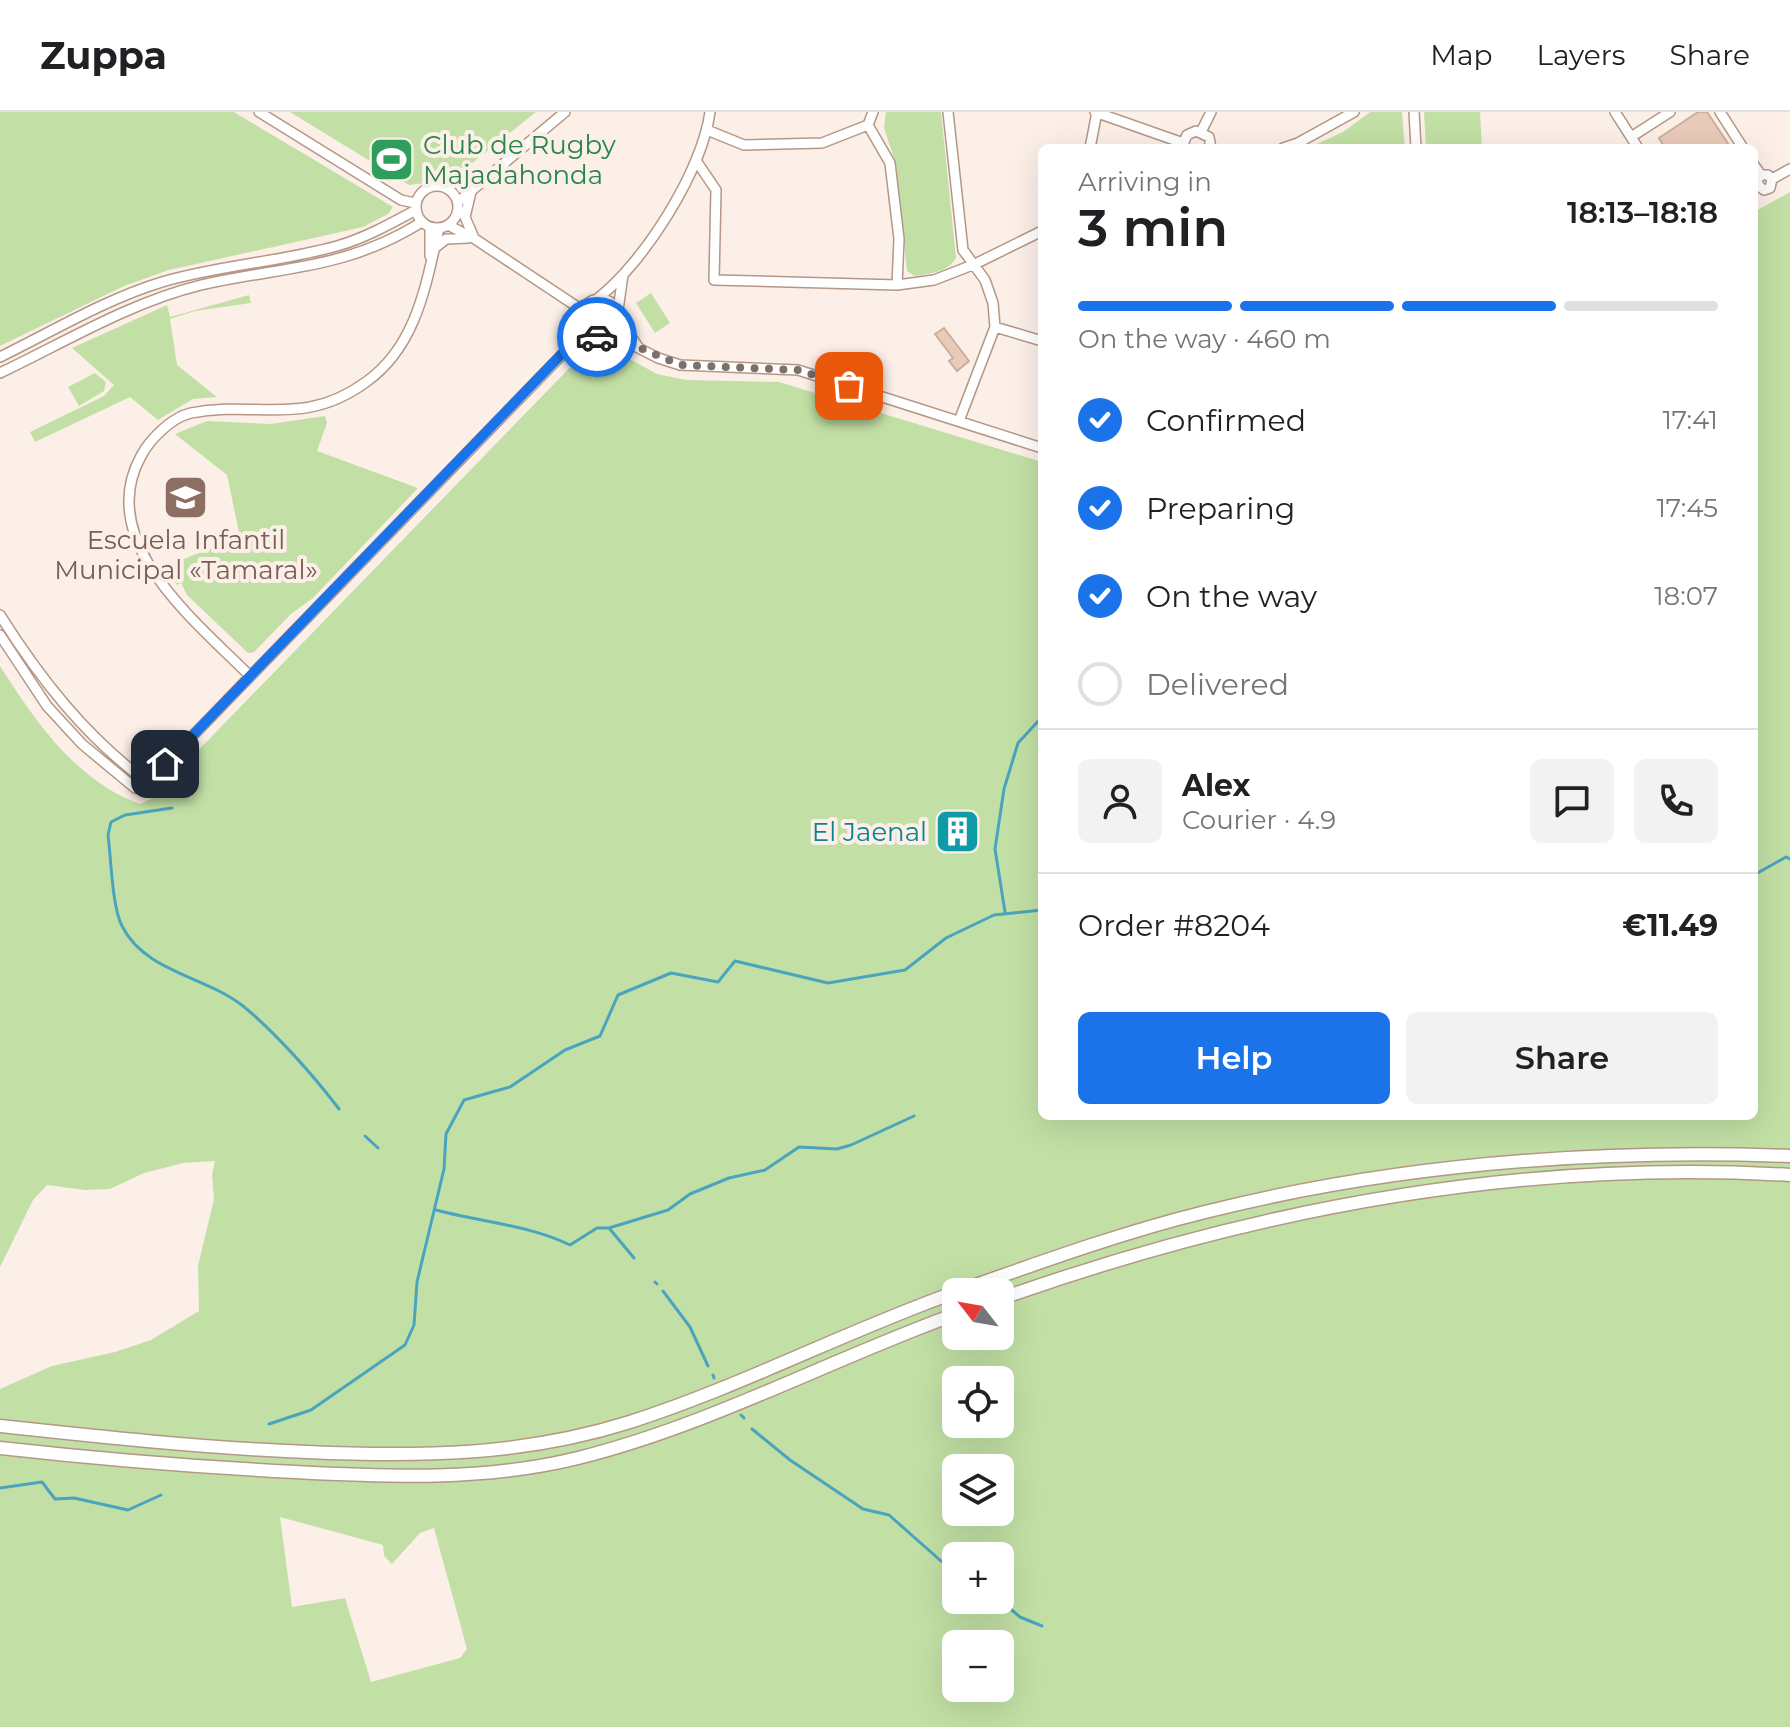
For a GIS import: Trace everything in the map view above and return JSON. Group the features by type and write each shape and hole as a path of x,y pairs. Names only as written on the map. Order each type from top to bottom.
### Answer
{"highway":[{"path":"995,1278 1082,1247 1205,1212 1331,1184 1436,1169 1559,1158 1633,1154 1790,1156"},
{"path":"1014,1294 1085,1269 1212,1232 1334,1205 1441,1190 1591,1176 1653,1172 1790,1175"},
{"path":"0,1426 240,1449 377,1456 466,1454 519,1448 629,1422 745,1381 942,1298"},
{"path":"0,1448 240,1469 406,1478 522,1468 575,1459 636,1442 753,1400 942,1320"}],"street":[{"path":"259,112 392,192 417,203 439,224 475,239 582,310"},
{"path":"250,676 174,601 140,548 129,520 130,479 142,453 157,435 186,414 229,408 296,411 332,401 366,382 388,362 409,333 421,307 439,224 472,188 565,112"},
{"path":"710,112 697,162 672,210 624,272 582,310 581,321 585,331 599,337 611,334 680,365 798,370 1038,447"},
{"path":"707,130 744,145 822,143 868,125 873,112"},
{"path":"948,112 963,250 975,264 993,303 995,327 959,421"},
{"path":"1091,144 1096,112 1178,144"},
{"path":"1201,132 1211,112"},
{"path":"1295,144 1354,112"},
{"path":"1414,112 1416,144"},
{"path":"1615,112 1635,144"},
{"path":"1631,137 1670,112"},
{"path":"1720,112 1740,144"},
{"path":"868,125 890,163 899,239 897,285"},
{"path":"1184,144 1191,132 1201,132 1209,137 1210,144"},
{"path":"697,162 716,190 714,280 897,285 934,280 1038,233"},
{"path":"1758,189 1770,188 1772,179 1790,169"},
{"path":"1758,171 1761,175"},
{"path":"1761,175 1772,179"},
{"path":"1758,179 1761,175"},
{"path":"0,357 116,299 160,283 206,270 336,246 383,229 402,217 431,186 446,187 458,202"},
{"path":"452,191 472,188"},
{"path":"472,188 465,210 475,239"},
{"path":"392,192 401,200 417,203"},
{"path":"401,200 402,217"},
{"path":"0,373 161,297 202,285 327,264 360,255 410,230 439,224"},
{"path":"410,230 422,235 432,246"},
{"path":"432,246 446,239 475,239"},
{"path":"611,334 618,314 618,294 624,272"},
{"path":"597,299 610,301 638,347"},
{"path":"995,327 1038,340"},
{"path":"0,635 47,706 82,744 139,789 585,331"},
{"path":"0,615 56,698 91,736 147,782"},
{"path":"134,787 139,781 138,775"}],"green space":[{"path":"0,112 234,112 393,207 388,214 363,227 169,270 124,286 0,346"},
{"path":"290,112 536,112 451,180 409,185"},
{"path":"886,112 941,112 956,258 938,272 915,276 907,271 896,164 884,128"},
{"path":"1370,112 1402,112 1405,144 1317,144 1343,132"},
{"path":"1424,112 1480,112 1482,144 1426,144"},
{"path":"1790,192 1790,1727 0,1727 0,1389 52,1366 115,1352 151,1340 199,1311 198,1266 214,1199 212,1175 215,1161 183,1163 144,1173 110,1189 85,1190 47,1185 33,1200 0,1267 0,666 43,728 77,765 117,794 140,804 151,799 586,351 591,348 606,352 610,348 657,374 686,380 779,382 1038,461 1038,1120 1758,1120 1758,210","holes":["280,1517 383,1545 384,1556 392,1564 420,1533 434,1528 467,1649 460,1658 371,1682 345,1598 292,1607"]},
{"path":"651,293 670,323 655,333 636,303"},
{"path":"249,295 251,303 195,311 170,319 177,365 217,397 193,399 158,420 130,397 35,442 30,432 104,396 114,385 72,348 167,305 170,317"},
{"path":"95,373 106,382 104,391 79,406 68,387"},
{"path":"325,416 327,423 317,451 418,488 313,598 291,614 254,652 248,653 187,595 181,583 177,585 163,567 240,537 227,475 175,434 207,421 270,424"}],"building":[{"path":"1698,112 1707,112 1728,144 1663,144 1659,138"},
{"path":"944,328 969,361 957,371 949,361 953,358 935,334"}],"waterway":[{"path":"1005,912 995,849 1004,789 1018,743 1038,721"},
{"path":"172,808 125,815 111,822 108,835 112,882 122,926 132,941 160,964 243,1006 294,1055 339,1109"},
{"path":"1758,873 1786,857 1790,859"},
{"path":"269,1424 311,1410 405,1345 414,1325 417,1282 444,1169 446,1134 464,1100 510,1087 565,1050 600,1036 618,995 671,973 718,982 735,961 828,983 905,970 946,938 994,915 1038,910"},
{"path":"609,1228 668,1210 690,1194 729,1178 765,1170 799,1147 837,1149 914,1116"},
{"path":"365,1136 378,1148"},
{"path":"436,1210 521,1228 570,1245 597,1228 609,1228 634,1258"},
{"path":"663,1291 690,1327 708,1366"},
{"path":"741,1415 744,1418"},
{"path":"752,1429 790,1460 863,1509 889,1515 942,1561"},
{"path":"0,1488 42,1482 55,1499 74,1498 128,1510 161,1495"},
{"path":"1014,1612 1042,1626"}],"way so far":[{"path":"597,337 615,331 619,318 638,347 680,365 798,370 849,386"}],"place":[{"name":"Club de Rugby Majadahonda","path":"392,160"},
{"name":"Escuela Infantil Municipal «Tamaral»","path":"186,497"},
{"name":"El Jaenal","path":"958,832"}],"route":[{"path":"165,764 581,334 585,331 597,337"}]}
